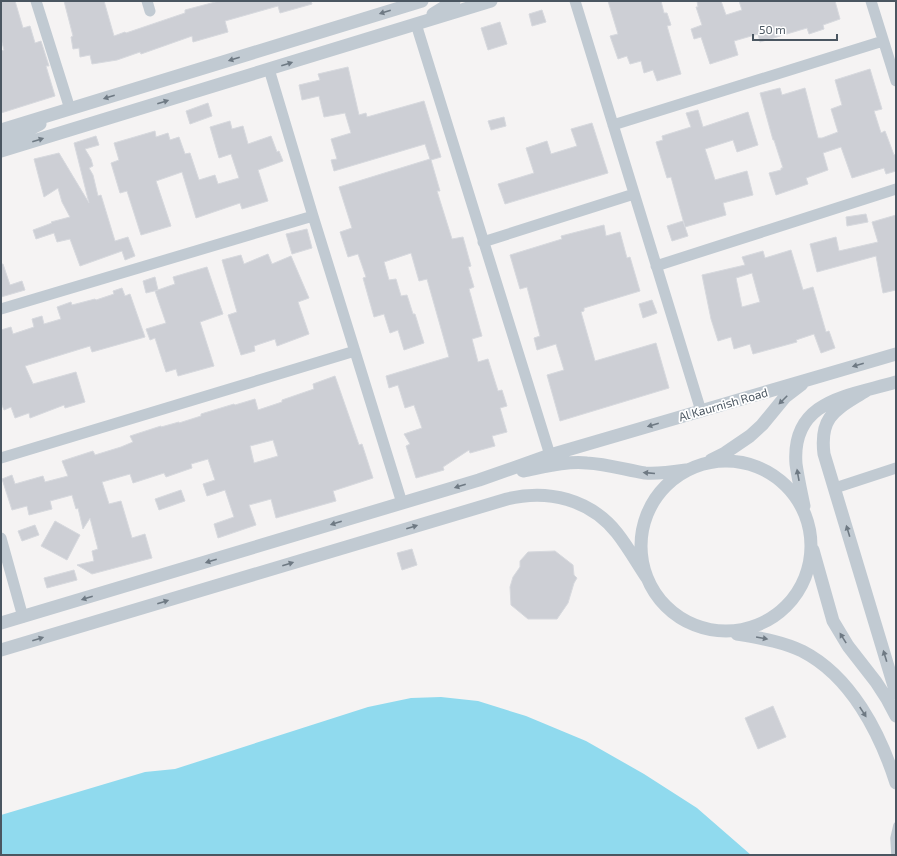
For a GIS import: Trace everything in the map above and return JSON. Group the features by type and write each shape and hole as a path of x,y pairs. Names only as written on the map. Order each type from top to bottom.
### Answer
{"street":[{"path":"36,1 70,109"},
{"path":"416,24 454,1"},
{"path":"1,151 491,1"},
{"path":"575,1 701,411"},
{"path":"871,1 896,81"},
{"path":"1,130 413,2"},
{"path":"416,24 550,455"},
{"path":"613,125 883,40"},
{"path":"269,69 402,504"},
{"path":"1,144 70,109"},
{"path":"656,266 896,189"},
{"path":"483,242 634,194"},
{"path":"1,310 313,216"},
{"path":"1,458 355,351"},
{"name":"Al Kaurnish Road","path":"479,480 550,455 896,354"},
{"path":"1,624 479,480 559,464 577,462 659,474 687,470 706,463 750,436 762,425 785,397 814,377"},
{"path":"896,382 845,395 822,405 814,411 807,419 798,440 796,464 811,542 833,620 848,646 888,699 896,716"},
{"path":"867,390 830,416 826,424 822,443 824,454 896,693"},
{"path":"706,463 732,462 751,464 774,475 792,492 805,513"},
{"path":"835,488 896,468"},
{"path":"647,578 641,554 643,528 645,522 652,504 667,484 687,470"},
{"path":"1,650 507,499 532,494 546,495 566,498 584,505 617,533 660,599 678,616 699,627 784,644 814,658 828,669 842,683 867,718 881,744 896,783"},
{"path":"1,538 23,617"},
{"path":"723,631 751,628 776,616 796,596 808,570 811,542"}],"lane":[{"path":"894,855 893,838 896,825"}],"water":[{"path":"441,697 478,701 526,716 586,741 644,774 697,808 751,855 1,855 1,815 145,772 175,769 368,707 411,698"}],"building":[{"path":"1,1 15,1 23,28 30,26 35,43 41,41 49,66 46,66 55,96 1,113 1,51 4,50 1,39"},
{"path":"64,1 104,1 114,36 185,13 185,10 219,1 311,1 312,4 280,13 278,6 225,21 228,32 193,42 192,36 141,54 140,52 117,60 92,64 90,55 80,57 79,48 73,49 71,37 73,36"},
{"path":"608,1 661,1 664,13 667,13 671,25 667,26 681,74 657,81 653,70 644,73 641,61 630,64 627,56 618,59 610,36 618,34"},
{"path":"697,1 721,1 726,15 742,10 739,1 835,1 840,19 823,25 824,29 809,34 807,28 760,42 758,34 734,41 738,55 710,64 701,37 694,39 691,29 702,25 696,7 698,7"},
{"path":"542,10 546,22 532,26 529,14"},
{"path":"500,22 507,44 488,50 481,28"},
{"path":"348,67 359,115 366,113 367,117 424,101 441,157 431,160 440,191 437,191 452,239 463,237 471,266 468,267 474,287 469,289 482,336 472,339 478,362 488,359 498,391 502,390 507,406 500,408 507,432 492,436 495,446 470,453 469,450 443,467 444,470 416,478 406,446 410,444 404,434 422,428 414,405 405,408 398,385 389,388 386,376 449,357 427,279 419,281 411,253 384,262 389,280 396,279 401,296 407,295 424,343 404,350 398,330 390,333 384,314 374,317 363,278 366,277 358,254 348,257 340,232 352,228 339,187 430,159 425,144 334,171 331,160 337,159 331,139 351,133 345,113 324,117 319,96 302,100 299,85 320,80 318,74"},
{"path":"870,69 882,109 874,111 881,133 885,131 894,155 896,154 896,171 886,174 884,168 852,178 841,147 823,153 828,170 806,178 808,184 776,195 769,173 781,170 781,168 783,168 773,140 760,93 780,88 782,95 805,88 818,138 822,138 838,132 831,109 842,105 835,80"},
{"path":"208,103 212,116 190,124 186,111"},
{"path":"698,110 703,127 748,112 758,145 737,152 733,140 705,149 715,180 747,171 753,195 723,203 726,215 685,227 671,177 667,178 656,142 663,140 662,136 691,127 686,113"},
{"path":"504,117 506,126 491,130 488,121"},
{"path":"230,121 232,129 243,126 248,144 271,136 277,152 279,151 283,161 258,170 268,201 242,209 240,203 196,218 182,172 156,181 171,226 141,235 127,191 120,193 111,163 119,160 114,143 155,131 156,137 168,133 170,140 179,137 185,154 190,153 199,180 215,175 218,184 239,178 231,154 219,158 210,127"},
{"path":"592,123 608,173 505,204 498,184 534,173 526,148 547,141 551,154 577,146 571,129"},
{"path":"96,136 99,145 85,149 93,166 89,168 93,175 98,196 101,195 115,241 128,237 135,256 125,260 122,251 80,266 70,239 57,242 54,233 36,239 33,230 52,223 51,222 70,217 62,202 58,188 44,197 34,159 59,153 89,203 74,143"},
{"path":"866,214 868,222 847,226 846,217"},
{"path":"896,215 896,290 883,293 876,256 817,272 810,244 836,237 839,251 878,242 872,222"},
{"path":"683,221 688,236 672,241 667,226"},
{"path":"604,225 606,236 620,232 627,258 630,257 640,291 584,308 584,311 581,312 595,361 656,343 669,388 560,421 547,375 564,370 556,344 537,350 534,338 540,336 527,287 520,289 510,255 562,239 561,236"},
{"path":"307,229 312,248 292,254 286,234"},
{"path":"791,250 803,290 813,287 826,332 829,331 835,348 821,353 814,334 796,340 797,342 753,354 750,344 734,349 731,337 718,341 711,319 702,275 745,265 742,257 763,251 765,258","holes":["752,273 760,302 742,307 736,278"]},
{"path":"268,254 272,264 291,256 309,298 298,302 309,334 277,346 275,339 254,346 255,351 241,355 228,315 237,312 222,260 241,255 244,264"},
{"path":"1,264 3,264 10,285 22,281 25,290 1,297"},
{"path":"207,267 223,314 200,322 214,366 178,376 176,369 166,372 155,338 150,340 146,329 166,323 155,291 175,284 173,277"},
{"path":"155,277 158,290 146,293 143,281"},
{"path":"122,288 125,296 130,294 145,337 92,352 90,346 25,366 33,384 76,372 85,402 65,408 64,405 30,418 29,413 15,418 11,407 4,410 1,403 1,330 11,327 13,334 34,327 32,319 42,316 44,324 61,319 57,307 71,302 72,305 96,300 114,294 113,291"},
{"path":"652,300 657,313 643,318 639,304"},
{"path":"335,376 359,445 362,444 373,478 333,491 336,501 276,518 271,499 249,505 256,525 218,538 214,524 234,517 225,490 207,496 203,484 215,480 208,459 191,464 192,468 166,477 164,473 133,483 130,474 102,482 109,504 121,501 132,538 145,534 152,558 92,574 77,565 94,561 92,551 98,549 90,518 83,529 78,508 76,509 72,495 50,501 52,509 29,515 27,506 12,510 2,479 12,475 15,484 43,476 45,482 68,476 62,461 93,451 95,455 121,447 133,442 130,436 161,426 179,423 201,416 201,414 234,404 235,405 255,399 258,410 314,389 313,384","holes":["273,440 278,456 254,463 250,446"]},
{"path":"181,490 185,501 159,510 155,499"},
{"path":"55,521 80,535 67,560 41,546"},
{"path":"35,525 39,535 22,541 18,531"},
{"path":"412,549 417,565 402,570 397,553"},
{"path":"555,551 573,565 574,575 577,578 568,603 557,619 528,619 511,605 510,587 513,577 520,567 520,561 528,552"},
{"path":"74,570 77,580 47,588 44,578"},
{"path":"773,706 786,737 758,749 745,718"}]}
